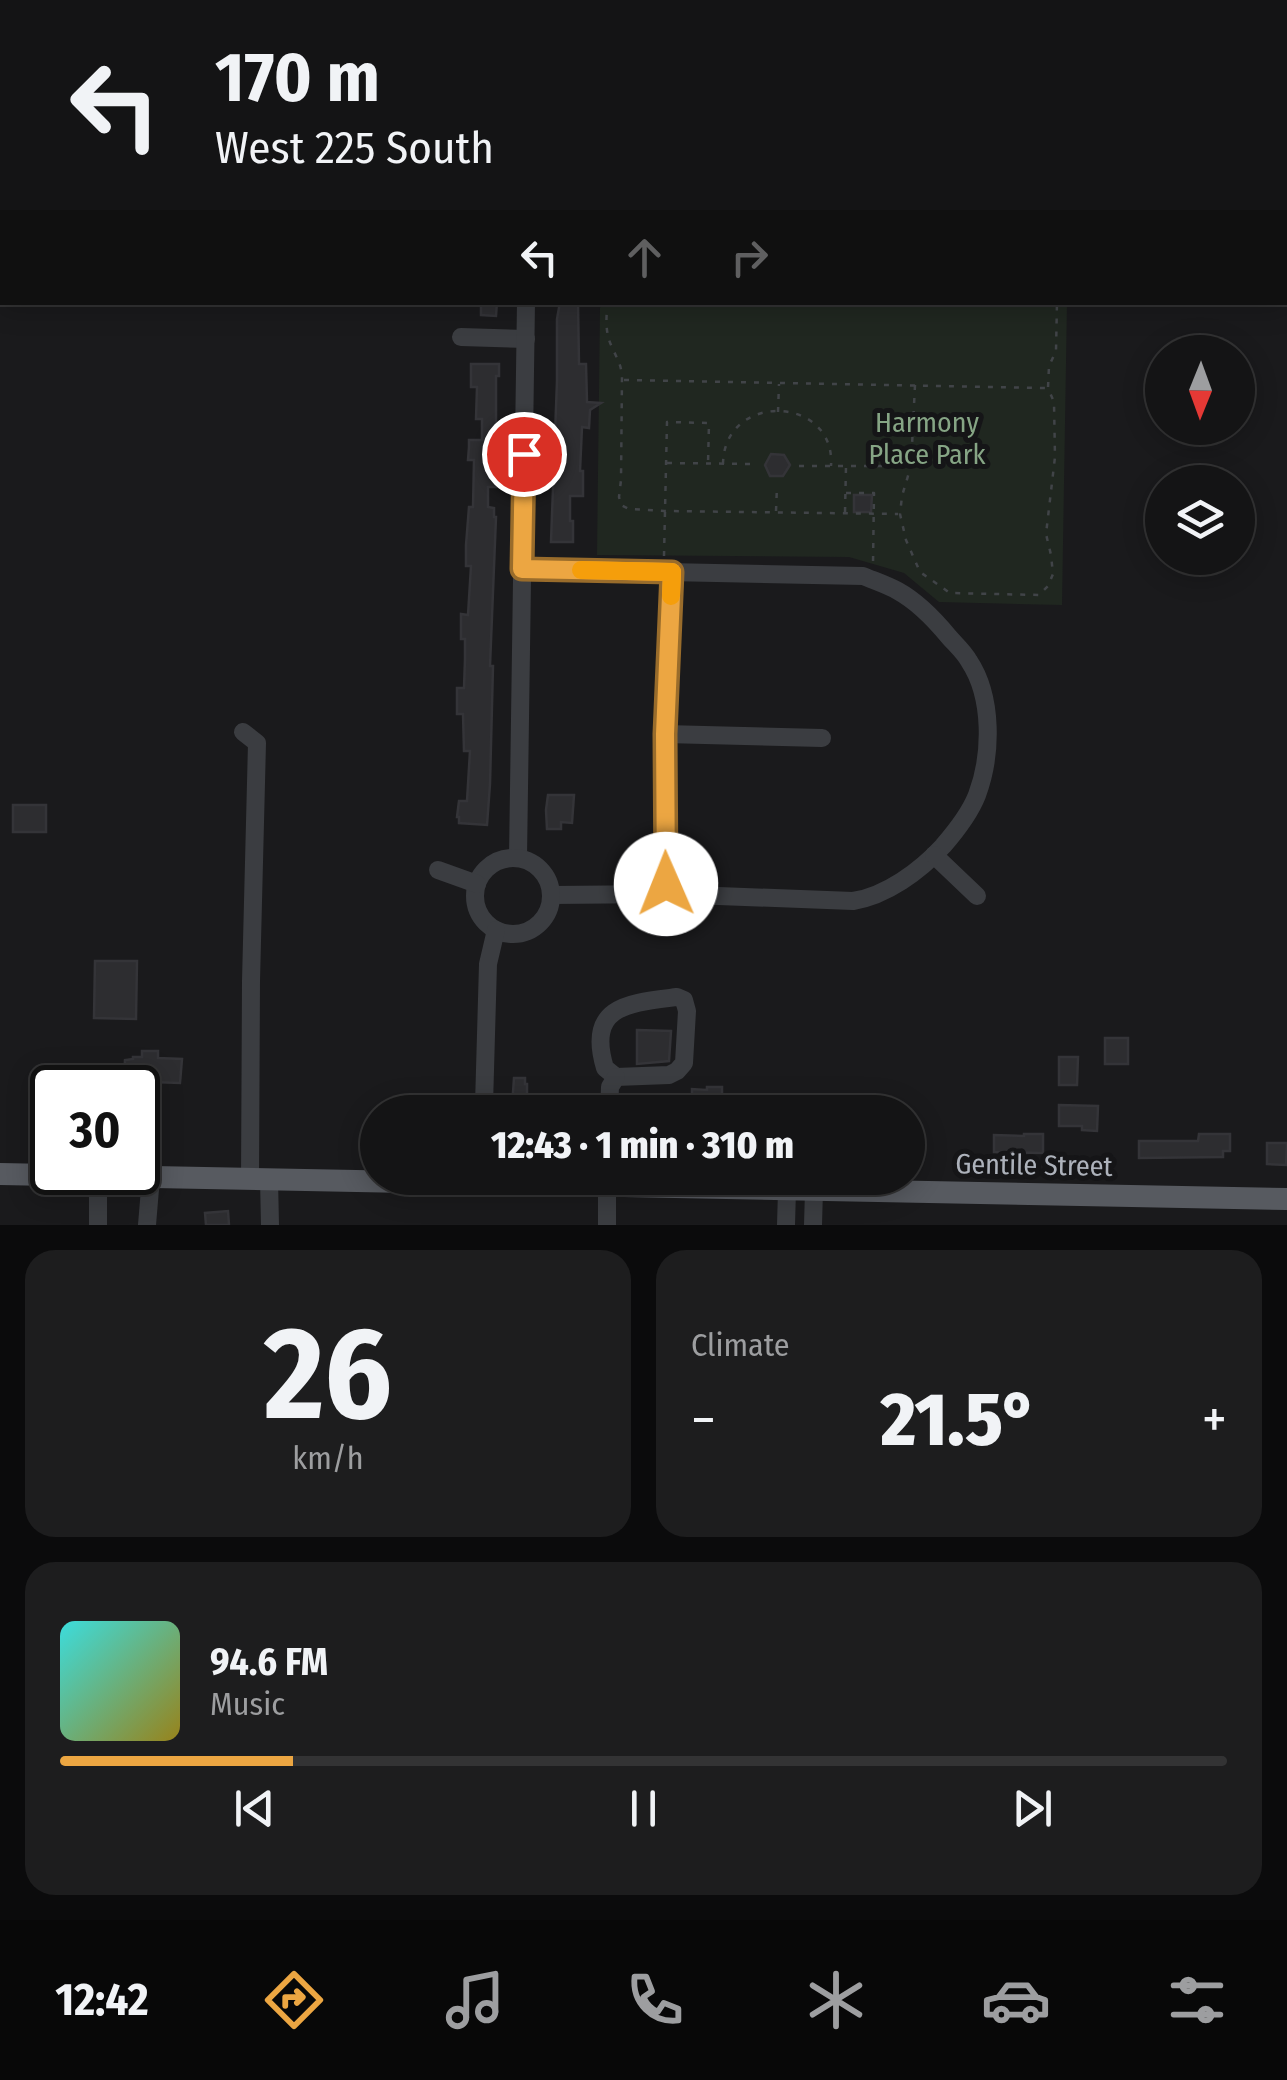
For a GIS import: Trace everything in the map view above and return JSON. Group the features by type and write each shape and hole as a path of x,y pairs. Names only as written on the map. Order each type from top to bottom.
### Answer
{"main road":[{"name":"Gentile Street","path":"0,1174 30,1175"},
{"name":"Gentile Street","path":"160,1177 360,1179"},
{"name":"Gentile Street","path":"925,1192 1287,1200"}],"street":[{"path":"518,858 526,305"},
{"path":"461,338 526,338"},
{"path":"522,569 668,565 863,576 914,602 943,629 969,661 983,693 988,729 978,793 953,834 911,874 864,900 551,895"},
{"path":"666,894 668,565"},
{"path":"243,732 257,744 251,980 260,1179 270,1225"},
{"path":"665,734 822,738"},
{"path":"934,855 977,896"},
{"path":"518,858 538,867 551,895 543,920 534,928 508,934 487,924 476,905 477,884 493,864 518,858"},
{"path":"438,870 477,884"},
{"path":"484,1095 488,964 496,930"},
{"path":"684,1000 688,1010 684,1063 677,1071 668,1075 616,1076 605,1068 600,1039 602,1028 616,1009 630,1003 684,1000"},
{"path":"610,1095 616,1076"},
{"path":"98,1195 98,1225"},
{"path":"146,1225 150,1195"},
{"path":"607,1195 607,1225"},
{"path":"786,1225 787,1195"},
{"path":"814,1195 814,1225"}],"path":[{"path":"608,305 607,334 621,363 621,505 665,511 900,514"},
{"path":"915,385 911,466 900,514 920,572 950,593 1039,595 1052,574 1046,534 1055,457 1054,402 1048,388 1056,352 1057,305"},
{"path":"622,380 1048,388"},
{"path":"778,411 780,383"},
{"path":"723,464 727,440 750,416 789,410 819,428 832,456 831,466"},
{"path":"668,565 667,422 708,423 708,464"},
{"path":"666,463 756,464"},
{"path":"799,466 911,466"},
{"path":"845,514 846,466"},
{"path":"776,513 777,486"},
{"path":"846,492 874,493 873,566"}],"green space":[{"name":"Harmony Place Park","path":"1067,305 1062,605 939,602 904,573 849,557 597,555 600,308"}],"building":[{"path":"481,305 497,305 496,316 481,315"},
{"path":"559,305 578,305 579,364 586,364 587,402 601,403 590,410 589,428 582,427 583,496 570,496 573,542 551,542"},
{"path":"471,364 499,364 496,487 488,487 488,507 494,508 496,517 487,825 459,823 457,817 459,801 467,801 470,751 464,751 463,714 457,714 457,688 464,688 461,614 468,615 471,566 466,566 469,507 473,507 474,460 468,460 469,440 482,440 482,419 476,419 477,387 471,387"},
{"path":"771,454 784,455 790,465 783,476 770,476 765,465"},
{"path":"854,495 872,495 871,512 854,512"},
{"path":"548,795 574,795 572,823 561,822 561,829 547,829"},
{"path":"13,805 46,805 46,832 13,832"},
{"path":"95,961 137,961 136,1019 94,1018"},
{"path":"637,1030 671,1031 669,1061 637,1064"},
{"path":"1105,1038 1128,1038 1128,1064 1105,1064"},
{"path":"142,1051 158,1051 158,1058 182,1059 180,1083 160,1082 160,1065 125,1065 125,1060 142,1057"},
{"path":"1059,1057 1078,1057 1077,1085 1059,1085"},
{"path":"514,1078 525,1078 527,1095 513,1095"},
{"path":"722,1087 722,1095 692,1095 692,1089"},
{"path":"1059,1105 1098,1106 1097,1131 1082,1130 1082,1126 1059,1126"},
{"path":"1043,1134 1043,1153 994,1152 994,1135"},
{"path":"1199,1134 1230,1134 1230,1151 1223,1151 1223,1157 1139,1158 1139,1141 1198,1141"},
{"path":"1267,1143 1287,1143 1286,1165 1267,1164"},
{"path":"228,1211 229,1225 206,1225 205,1213"}],"slow traffic":[{"path":"581,570 672,572 671,596"}],"route":[{"path":"524,454 522,569 672,572 665,734 666,884"}]}
